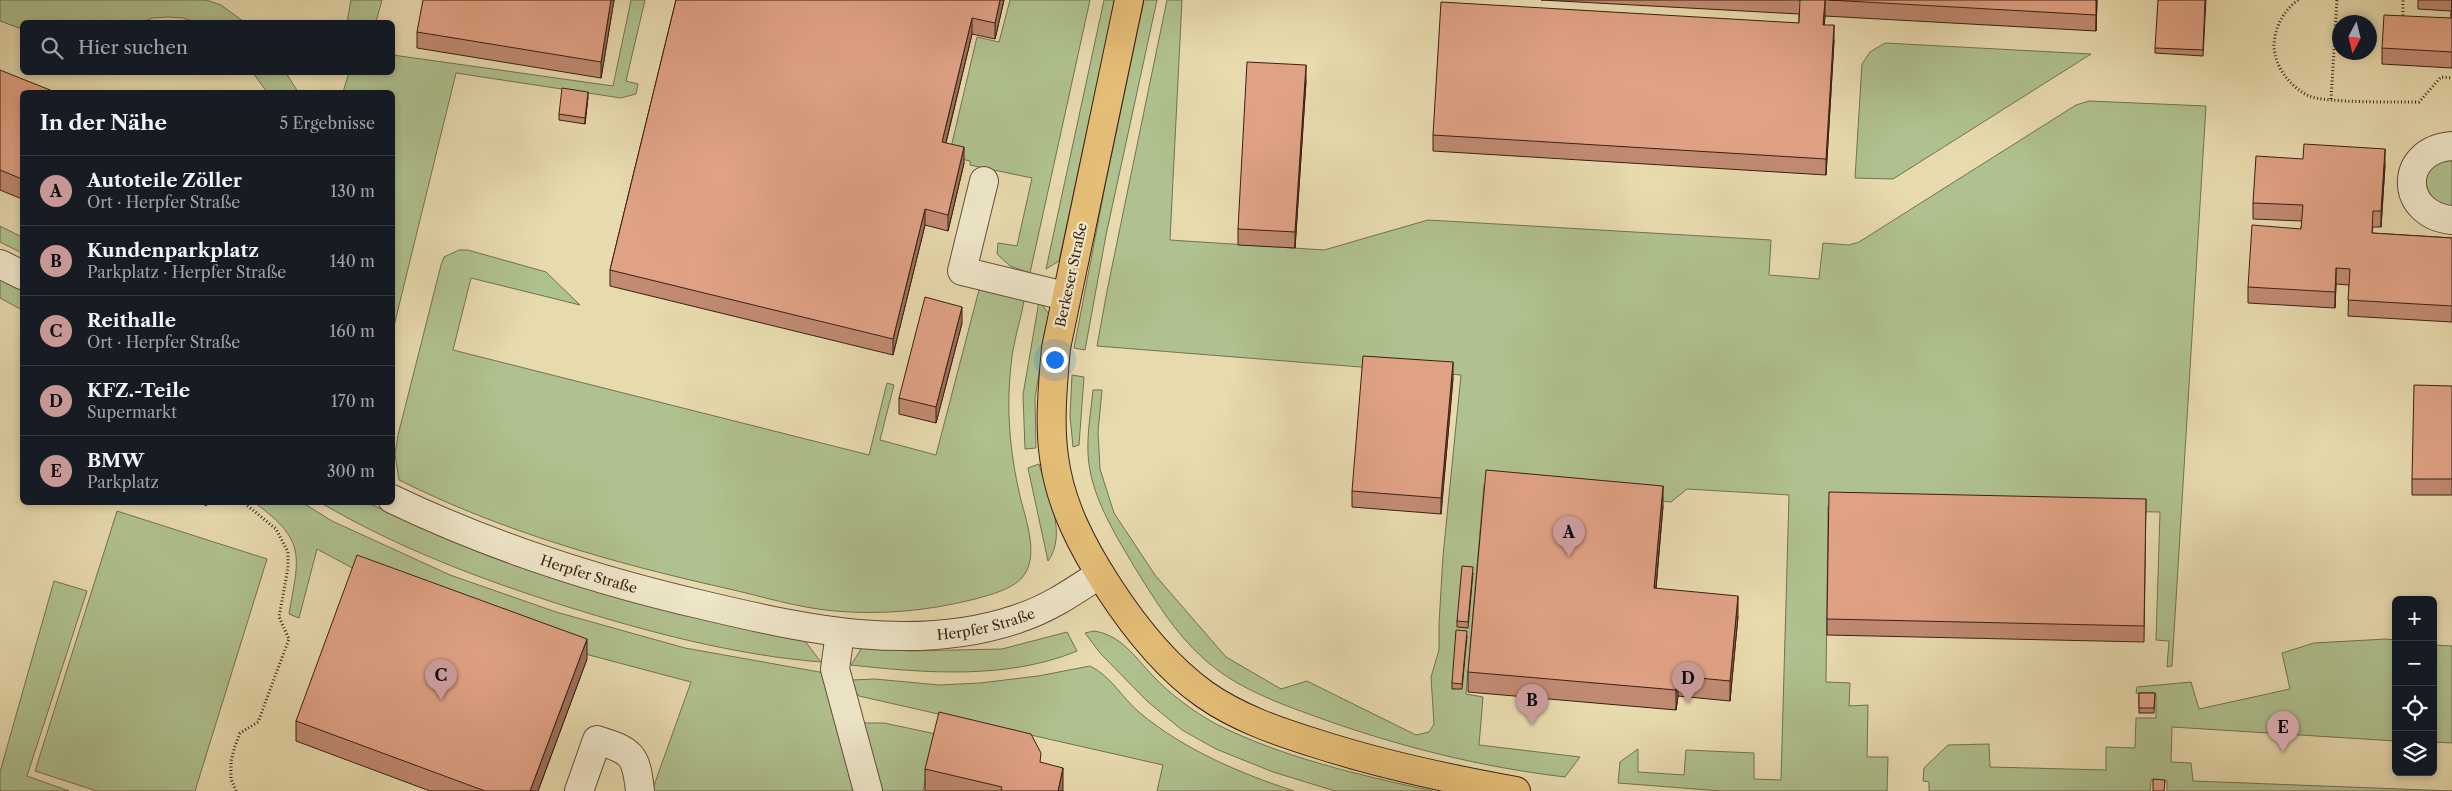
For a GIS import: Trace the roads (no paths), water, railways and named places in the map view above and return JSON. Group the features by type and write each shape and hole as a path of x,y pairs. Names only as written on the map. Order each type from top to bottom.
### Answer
{"main road":[{"name":"Berkeser Straße","path":"1100,574 1069,515 1054,456 1053,387 1056,348 1065,296 1129,0"},
{"path":"1100,574 1132,622 1175,671 1205,695 1239,714 1280,732 1406,770 1516,791"}],"street":[{"path":"2452,146 2439,147 2428,152 2419,160 2412,177 2412,189 2417,202 2426,212 2438,218 2452,220"},
{"path":"984,180 962,271 1065,296"},
{"path":"0,264 20,274"},
{"name":"Herpfer Straße","path":"395,501 531,558 588,575 734,613 840,633 906,636 980,629 1016,620 1054,605 1100,574"},
{"path":"840,633 835,668 868,791"},
{"path":"580,791 597,740 623,748 637,764 640,791"}],"place":[{"name":"Autoteile Zöller","path":"1569,557"},
{"name":"Reithalle","path":"441,700"},
{"name":"KFZ.-Teile","path":"1688,703"},
{"name":"Kundenparkplatz","path":"1532,725"},
{"name":"BMW","path":"2283,752"}]}
